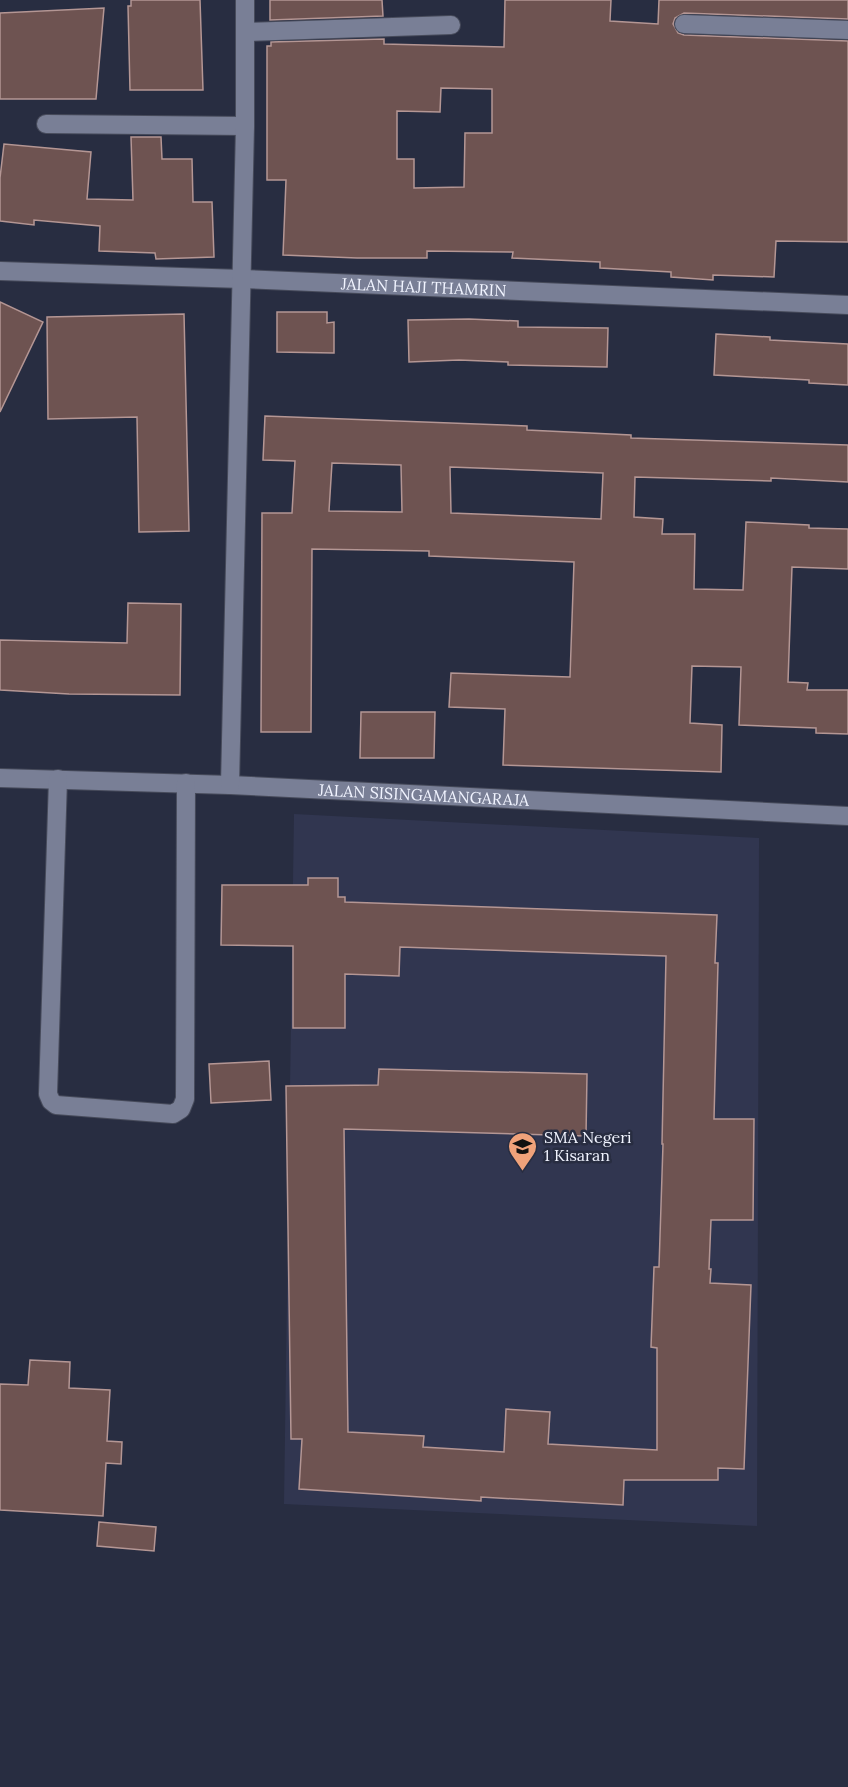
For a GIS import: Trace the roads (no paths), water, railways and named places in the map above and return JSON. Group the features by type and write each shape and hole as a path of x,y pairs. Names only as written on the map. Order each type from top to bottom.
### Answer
{"street":[{"path":"230,785 245,126 245,0"},
{"path":"684,24 848,30"},
{"path":"245,32 451,25"},
{"path":"46,124 245,126"},
{"name":"JALAN HAJI THAMRIN","path":"0,271 848,305"},
{"name":"JALAN SISINGAMANGARAJA","path":"0,778 186,783 848,816"},
{"path":"58,779 48,1094 56,1105 173,1114 181,1109 185,1100 186,783"}],"place":[{"name":"SMA Negeri 1 Kisaran","path":"523,1172"}]}
